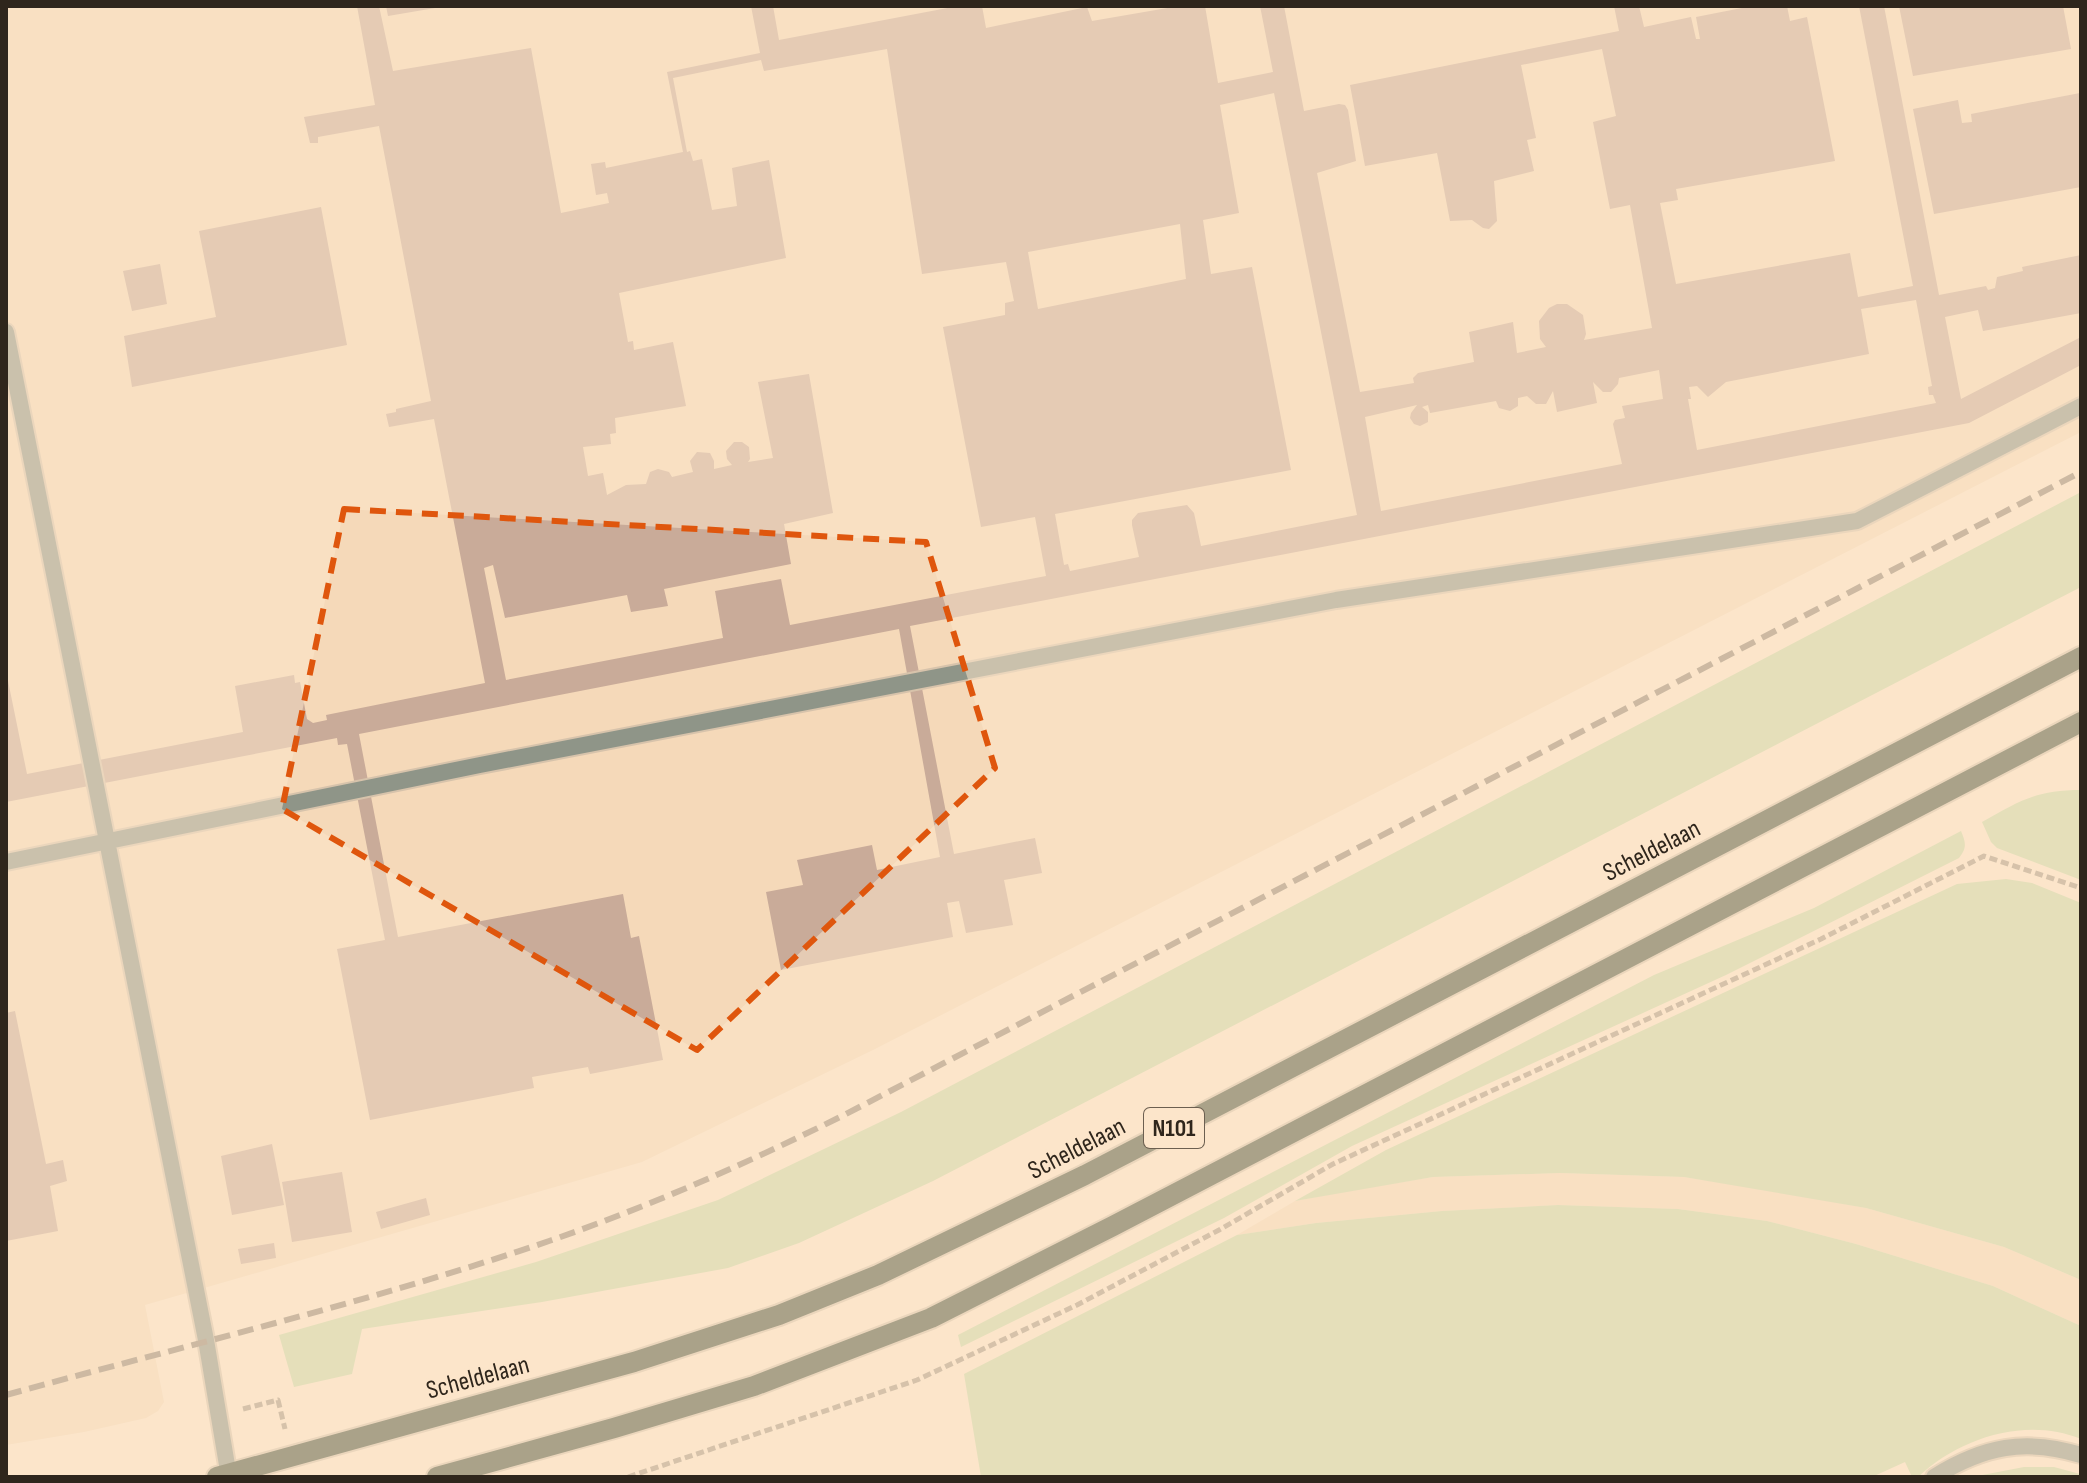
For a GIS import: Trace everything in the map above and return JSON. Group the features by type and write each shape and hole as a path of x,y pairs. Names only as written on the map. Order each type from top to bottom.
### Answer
{"main road":[{"name":"Scheldelaan","path":"225,1476 634,1362 779,1315 878,1275 1072,1181 2081,657"},
{"name":"N101","path":"437,1477 754,1386 931,1318 2081,722"}],"lane":[{"path":"6,332 206,1340 225,1476"},
{"path":"6,862 480,765 1336,600 1857,521 2081,406"},
{"path":"1934,1477 1982,1452 2010,1446 2037,1445 2081,1455"}],"path":[{"path":"628,1477 917,1380 1077,1305 1219,1230 1333,1164 1821,939 1984,856 2081,888"}],"highlighted area":[{"path":"344,509 926,542 995,768 697,1050 282,809"}],"shaded area":[{"path":"6,6 2081,6 2081,432 873,1050 642,1162 145,1305 164,1402 158,1411 146,1418 84,1432 6,1445"},
{"path":"1560,1173 1684,1177 1770,1190 1866,1208 2004,1247 2081,1280 2081,1326 1993,1286 1856,1244 1767,1221 1678,1209 1558,1205 1442,1211 1316,1223 1237,1235 1295,1201 1433,1177"}],"green space":[{"path":"2081,492 2081,587 933,1181 799,1243 728,1268 542,1302 362,1329 352,1374 294,1387 279,1335 536,1262 718,1200 901,1112"},
{"path":"2081,790 2081,880 1997,848 1982,822 2029,798 2052,792"},
{"path":"1961,831 1965,845 1959,858 1726,975 1352,1146 1224,1218 961,1347 958,1335 1654,975 1814,908"},
{"path":"2006,879 2032,883 2081,903 2081,1280 2004,1247 1866,1208 1684,1177 1560,1173 1433,1177 1295,1201 1386,1150 1957,884"},
{"path":"1558,1205 1678,1209 1767,1221 1856,1244 1993,1286 2081,1326 2081,1439 2060,1432 2038,1430 1994,1435 1953,1451 1918,1477 1912,1477 1905,1462 1872,1477 981,1477 964,1374 1237,1235 1316,1223 1442,1211"},
{"path":"2024,1467 2054,1467 2080,1474 2081,1477 1972,1477"}],"building":[{"path":"357,6 379,6 393,71 531,48 561,213 609,203 607,193 596,195 591,164 605,162 606,168 683,152 667,72 760,53 751,6 773,6 779,40 958,6 982,6 986,28 1087,7 1092,21 1179,6 1205,6 1218,83 1273,72 1260,6 1284,6 1304,111 1339,104 1345,105 1348,110 1356,161 1317,173 1360,392 1414,383 1413,378 1418,373 1474,362 1469,332 1513,322 1517,353 1546,347 1540,339 1539,321 1549,308 1557,304 1567,304 1583,315 1584,340 1652,328 1630,205 1610,209 1593,122 1616,116 1602,49 1521,65 1536,138 1527,140 1534,171 1494,181 1497,221 1489,229 1472,220 1450,221 1437,153 1365,166 1350,85 1619,31 1614,6 1639,6 1644,27 1691,17 1696,39 1700,39 1696,17 1752,6 1787,6 1790,21 1807,17 1835,161 1676,189 1678,200 1660,203 1676,284 1850,253 1858,297 1913,286 1859,6 1884,6 1939,295 1986,286 1988,290 1995,288 1997,277 2023,271 2022,267 2081,255 2081,313 1983,331 1978,310 1945,317 1961,399 2081,337 2081,365 1969,423 910,626 954,854 1035,838 1042,873 1004,880 1013,925 966,933 959,901 947,903 953,937 781,970 766,892 803,885 797,860 872,845 877,870 940,857 899,629 359,734 398,937 623,894 631,938 639,936 663,1060 590,1074 588,1067 532,1077 534,1088 370,1120 337,949 385,940 347,744 338,745 337,738 6,802 6,671 27,774 243,732 235,686 294,675 295,683 300,682 307,719 313,723 327,720 326,715 485,683 434,419 389,427 386,414 431,401 379,126 318,137 318,143 310,143 304,117 375,105","holes":["887,49 922,274 1006,262 1014,301 1005,303 1005,315 943,327 981,527 1035,517 1046,576 790,625 781,579 715,591 723,638 506,680 484,568 493,565 505,618 627,595 631,612 668,606 664,589 791,564 784,524 833,513 809,374 758,382 773,458 748,462 749,447 742,442 734,442 726,451 732,465 714,469 710,453 697,452 690,461 693,472 672,477 669,472 658,469 650,472 646,484 626,485 607,495 603,473 588,476 583,447 611,444 610,434 616,433 615,418 686,406 673,342 634,350 633,341 628,342 619,293 786,258 769,160 732,168 737,206 712,210 702,159 693,161 690,151 687,152 673,78 761,60 764,71","1274,93 1357,515 1201,546 1194,513 1187,505 1138,513 1132,525 1139,557 1070,571 1068,564 1064,565 1055,514 1291,470 1252,267 1211,274 1203,220 1239,213 1220,105","1180,224 1186,279 1038,309 1028,252","1916,300 1932,386 1928,387 1929,395 1933,395 1936,403 1697,450 1688,399 1691,399 1689,387 1697,386 1708,397 1726,382 1869,354 1861,309","1659,370 1663,399 1622,406 1625,418 1615,420 1613,424 1622,464 1381,511 1365,417 1417,405 1410,418 1420,426 1428,422 1428,412 1422,407 1428,405 1430,413 1496,401 1499,408 1510,411 1518,406 1518,398 1527,396 1536,404 1546,404 1553,391 1557,412 1597,403 1593,382 1603,392 1611,392 1619,378"]},
{"path":"386,6 434,6 435,8 388,16"},
{"path":"1899,6 2063,6 2071,49 1913,76"},
{"path":"2080,93 2081,187 1934,214 1913,109 1958,100 1962,123 1972,122 1971,114"},
{"path":"321,207 347,345 132,387 124,336 216,317 199,231"},
{"path":"160,264 167,304 132,311 123,271"},
{"path":"15,1011 46,1164 63,1160 67,1181 50,1186 58,1231 6,1241 6,1013"},
{"path":"272,1144 284,1205 232,1215 221,1156"},
{"path":"342,1172 352,1232 292,1242 282,1182"},
{"path":"426,1198 430,1215 381,1229 376,1212"},
{"path":"274,1243 276,1258 241,1264 238,1249"}],"railway":[{"path":"6,1395 347,1303 482,1263 624,1213 735,1167 844,1115 2081,472"}]}
